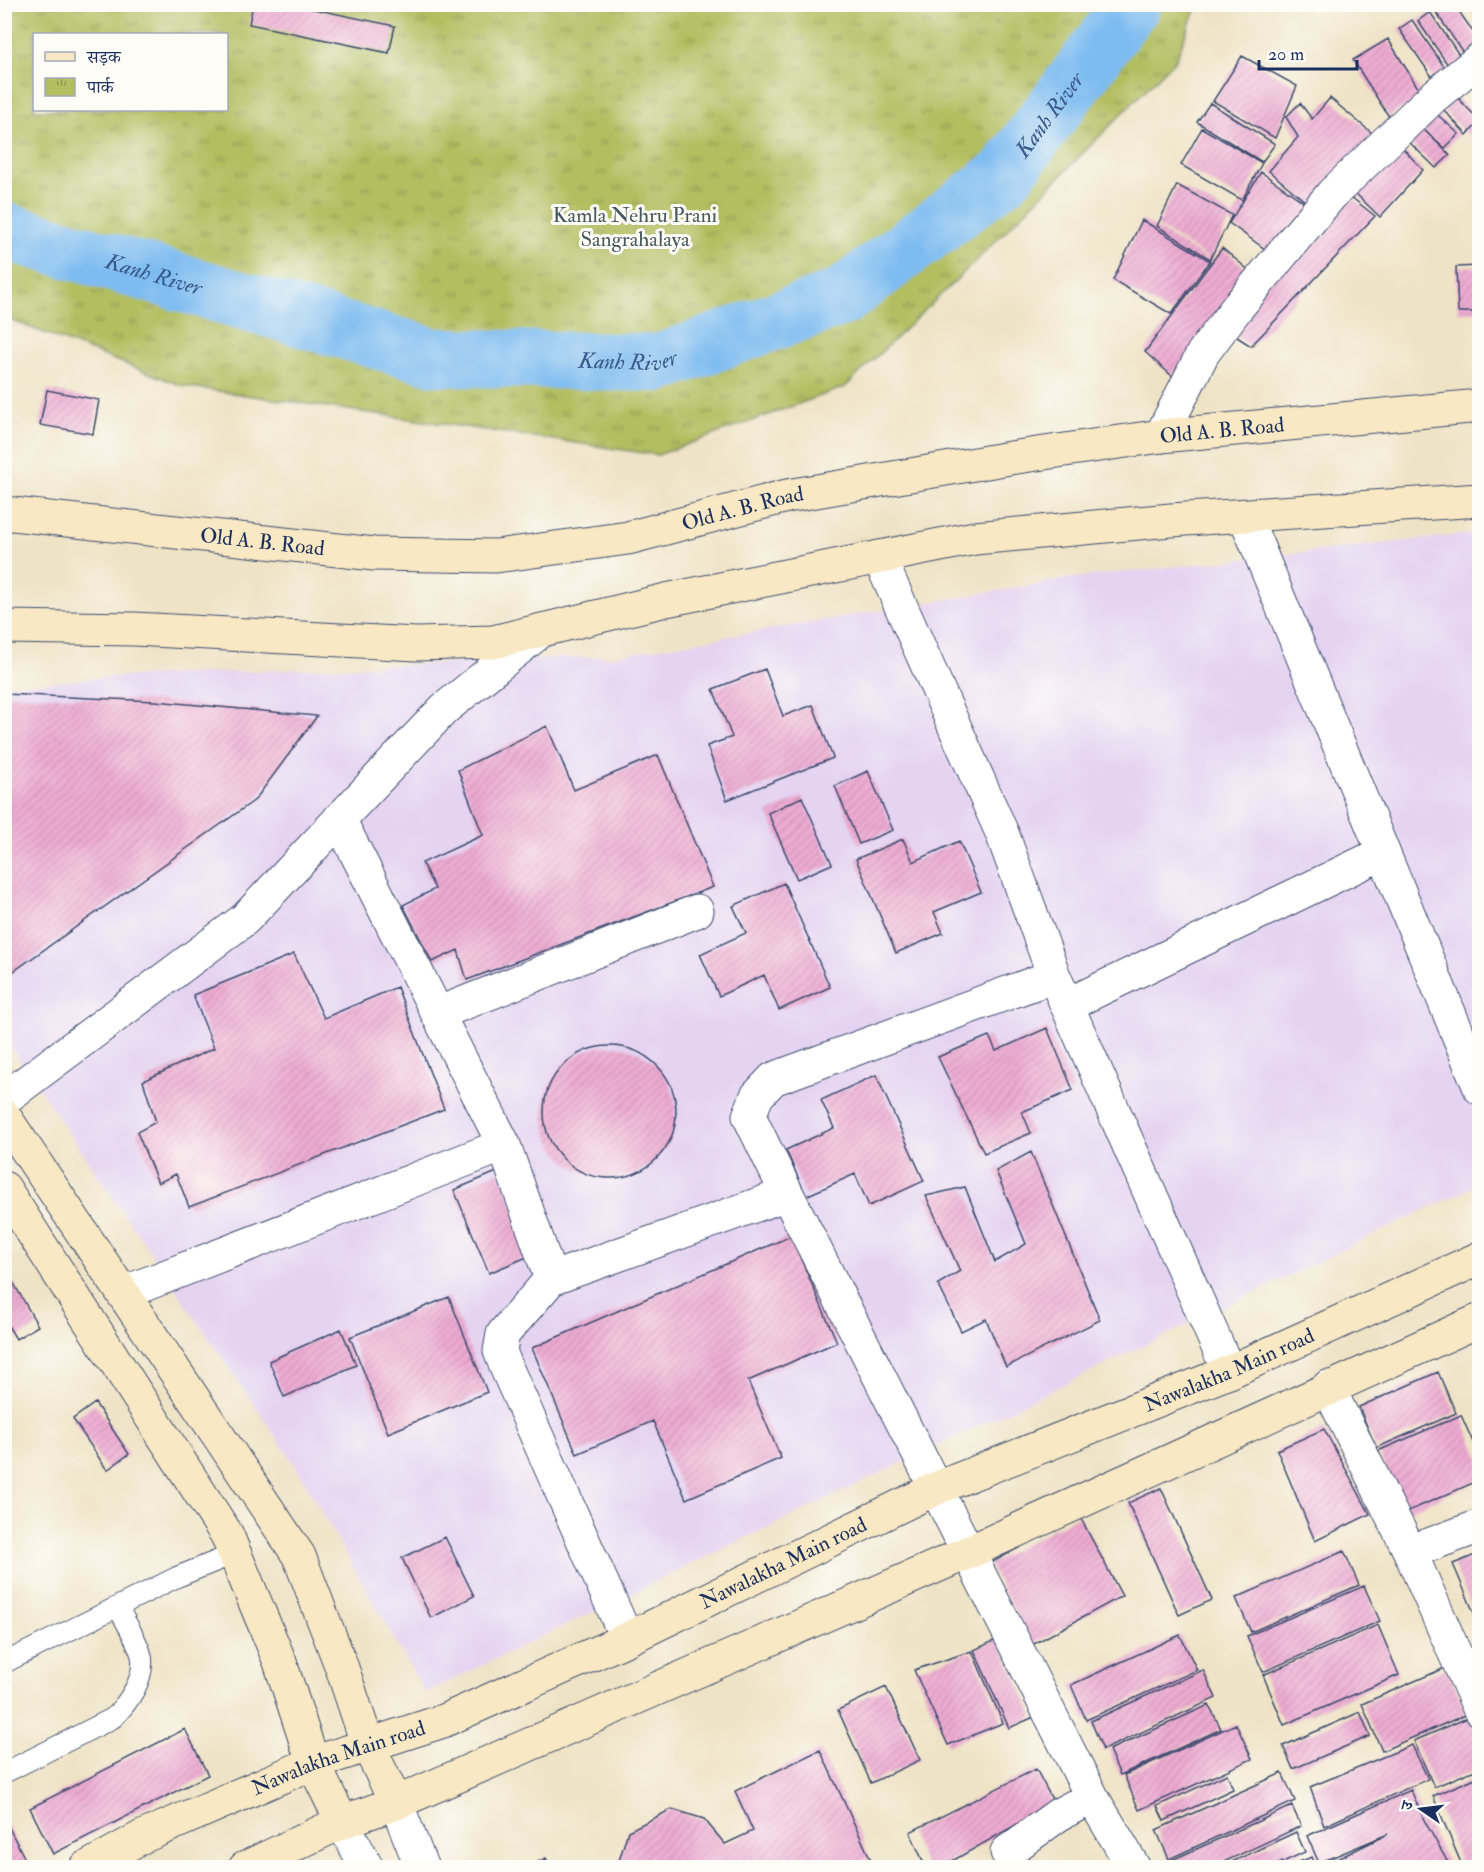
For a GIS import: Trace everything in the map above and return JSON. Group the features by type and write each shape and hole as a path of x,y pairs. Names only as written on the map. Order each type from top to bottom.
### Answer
{"main road":[{"name":"Old A. B. Road","path":"4,513 374,554 496,556 628,538 787,496 1010,458 1161,436 1479,406"},
{"path":"4,627 134,629 416,644 493,642 666,600 975,538 1479,500"},
{"path":"4,1116 299,1556 342,1668 367,1743 396,1803"},
{"path":"4,1188 236,1553 280,1662 313,1763 342,1822"},
{"name":"Nawalakha Main road","path":"86,1868 142,1837 313,1763 367,1743 443,1721 627,1639 937,1488 1229,1372 1479,1258"},
{"path":"245,1868 342,1822 396,1803 969,1552 1479,1320"}],"street":[{"path":"1161,436 1203,353 1236,309 1332,194 1432,98 1479,59"},
{"path":"1245,516 1479,1088"},
{"path":"879,556 1002,833 1060,990 1229,1372"},
{"path":"4,1099 244,919 444,709 542,630"},
{"path":"339,819 504,1145 551,1279"},
{"path":"1134,1868 1092,1797 749,1116 757,1096 773,1079 1060,990 1383,854"},
{"path":"439,1013 697,911"},
{"path":"123,1293 504,1145"},
{"path":"627,1639 500,1351 503,1334 551,1279 787,1194"},
{"path":"1328,1387 1410,1552 1479,1710"},
{"path":"1410,1552 1479,1526"},
{"path":"1007,1852 1058,1815 1092,1797"},
{"path":"396,1803 422,1868"},
{"path":"342,1822 367,1868"}],"lane":[{"path":"4,1663 177,1577 236,1553"},
{"path":"4,1773 113,1718 124,1707 140,1676 142,1658 118,1607"}],"shaded area":[{"path":"1479,533 1479,1184 425,1693 295,1465 5,1039 4,686 112,677 612,656 1080,577"}],"green space":[{"name":"Kamla Nehru Prani Sangrahalaya","path":"4,5 1197,5 1176,59 983,254 845,387 658,455 183,386 5,318"}],"building":[{"path":"253,4 290,4 395,26 389,53 249,24"},
{"path":"1445,4 1454,4 1480,42 1480,52 1468,60 1435,11"},
{"path":"1467,4 1480,4 1480,21"},
{"path":"1430,12 1466,65 1454,74 1418,21"},
{"path":"1412,20 1452,78 1439,87 1399,29"},
{"path":"1388,39 1423,96 1389,117 1353,60"},
{"path":"1242,56 1297,86 1275,138 1213,101"},
{"path":"1453,93 1480,121 1467,135 1440,106"},
{"path":"1330,98 1373,134 1312,207 1269,171 1298,137 1286,117 1300,103 1312,119"},
{"path":"1210,103 1275,144 1262,162 1197,122"},
{"path":"1431,109 1459,134 1445,148 1422,128 1450,155 1436,168 1407,140"},
{"path":"1202,128 1262,163 1242,200 1181,165"},
{"path":"1398,143 1423,170 1380,217 1349,187"},
{"path":"1261,172 1312,208 1276,257 1229,223"},
{"path":"1177,185 1232,215 1210,259 1157,226"},
{"path":"1346,193 1375,216 1251,346 1226,330"},
{"path":"1142,220 1210,261 1171,314 1113,280"},
{"path":"1222,248 1257,277 1172,376 1145,352"},
{"path":"1480,266 1480,312 1458,312 1456,267"},
{"path":"47,390 99,400 93,434 40,425"},
{"path":"765,669 783,716 813,705 833,758 727,800 707,746 732,737 713,689"},
{"path":"4,694 155,701 317,716 255,800 4,978"},
{"path":"547,726 574,790 658,755 713,887 467,980 458,950 432,962 403,905 435,889 422,863 483,835 458,770"},
{"path":"868,771 893,830 859,844 835,786"},
{"path":"802,797 832,864 797,879 768,813"},
{"path":"903,839 913,862 959,841 981,892 934,912 943,933 896,953 856,859"},
{"path":"784,883 830,987 779,1010 764,975 719,996 700,954 746,933 733,906"},
{"path":"294,954 324,1018 397,987 444,1109 189,1207 176,1174 158,1183 137,1132 156,1122 143,1081 214,1048 193,995"},
{"path":"1047,1028 1073,1090 1022,1112 1031,1133 984,1153 938,1057 989,1036 996,1051"},
{"path":"610,1046 635,1051 657,1065 671,1087 676,1112 671,1137 657,1159 635,1173 610,1178 585,1173 563,1159 549,1137 544,1112 549,1087 563,1065 585,1051"},
{"path":"876,1075 924,1181 869,1206 855,1174 806,1196 786,1150 834,1128 821,1100"},
{"path":"1031,1152 1100,1320 1006,1367 986,1319 961,1331 938,1284 960,1271 926,1196 965,1187 995,1262 1026,1244 996,1171"},
{"path":"499,1171 534,1254 489,1273 454,1190"},
{"path":"791,1236 837,1342 748,1381 781,1458 686,1499 653,1421 577,1454 532,1348"},
{"path":"13,1282 38,1326 16,1339 4,1319 4,1287"},
{"path":"449,1297 487,1392 388,1433 350,1337"},
{"path":"341,1329 356,1365 284,1397 269,1361"},
{"path":"1438,1372 1456,1413 1376,1448 1359,1407"},
{"path":"95,1403 129,1454 107,1470 73,1419"},
{"path":"1461,1415 1480,1458 1480,1480 1404,1513 1378,1451"},
{"path":"1324,1429 1370,1514 1315,1541 1277,1450"},
{"path":"1161,1488 1212,1600 1179,1615 1128,1503"},
{"path":"1079,1515 1122,1596 1032,1645 989,1564"},
{"path":"445,1537 474,1596 431,1618 402,1558"},
{"path":"1344,1551 1359,1585 1251,1632 1236,1598"},
{"path":"1480,1553 1480,1627 1453,1564"},
{"path":"1364,1586 1380,1621 1263,1672 1247,1636"},
{"path":"1378,1625 1399,1675 1284,1725 1263,1675"},
{"path":"1180,1635 1197,1670 1086,1720 1071,1685"},
{"path":"998,1639 1034,1717 1009,1728 974,1650"},
{"path":"972,1651 1003,1723 948,1745 914,1670"},
{"path":"1447,1667 1467,1714 1382,1751 1362,1704"},
{"path":"1203,1670 1216,1698 1103,1750 1091,1721"},
{"path":"886,1687 920,1760 871,1783 838,1710"},
{"path":"1209,1705 1221,1729 1120,1775 1109,1750"},
{"path":"1360,1712 1370,1736 1293,1769 1283,1746"},
{"path":"1474,1715 1480,1728 1480,1768 1434,1787 1414,1741"},
{"path":"1236,1724 1252,1759 1139,1810 1124,1775"},
{"path":"185,1729 208,1775 53,1854 30,1808"},
{"path":"1412,1745 1428,1779 1324,1826 1310,1787"},
{"path":"820,1750 870,1858 851,1868 617,1868 628,1831 672,1809 704,1819 725,1844 753,1831 735,1791"},
{"path":"1036,1769 1054,1803 940,1868 926,1868 910,1832"},
{"path":"1282,1773 1295,1801 1169,1859 1156,1830"},
{"path":"1227,1774 1233,1789 1164,1821 1157,1806"},
{"path":"1480,1776 1480,1868 1463,1868 1433,1796"},
{"path":"1411,1790 1423,1818 1451,1868 1319,1868 1388,1834 1319,1863 1307,1836"},
{"path":"1292,1806 1301,1826 1211,1868 1175,1868 1172,1860"},
{"path":"4,1818 26,1861 12,1868 4,1868"},
{"path":"1296,1832 1305,1852 1270,1868 1219,1868"},
{"path":"1312,1857 1317,1868 1286,1868 1286,1867"},
{"path":"546,1858 551,1868 526,1868"}],"waterway":[{"name":"Kanh River","path":"4,231 435,357 659,363 842,297 1005,175 1132,4"}]}
